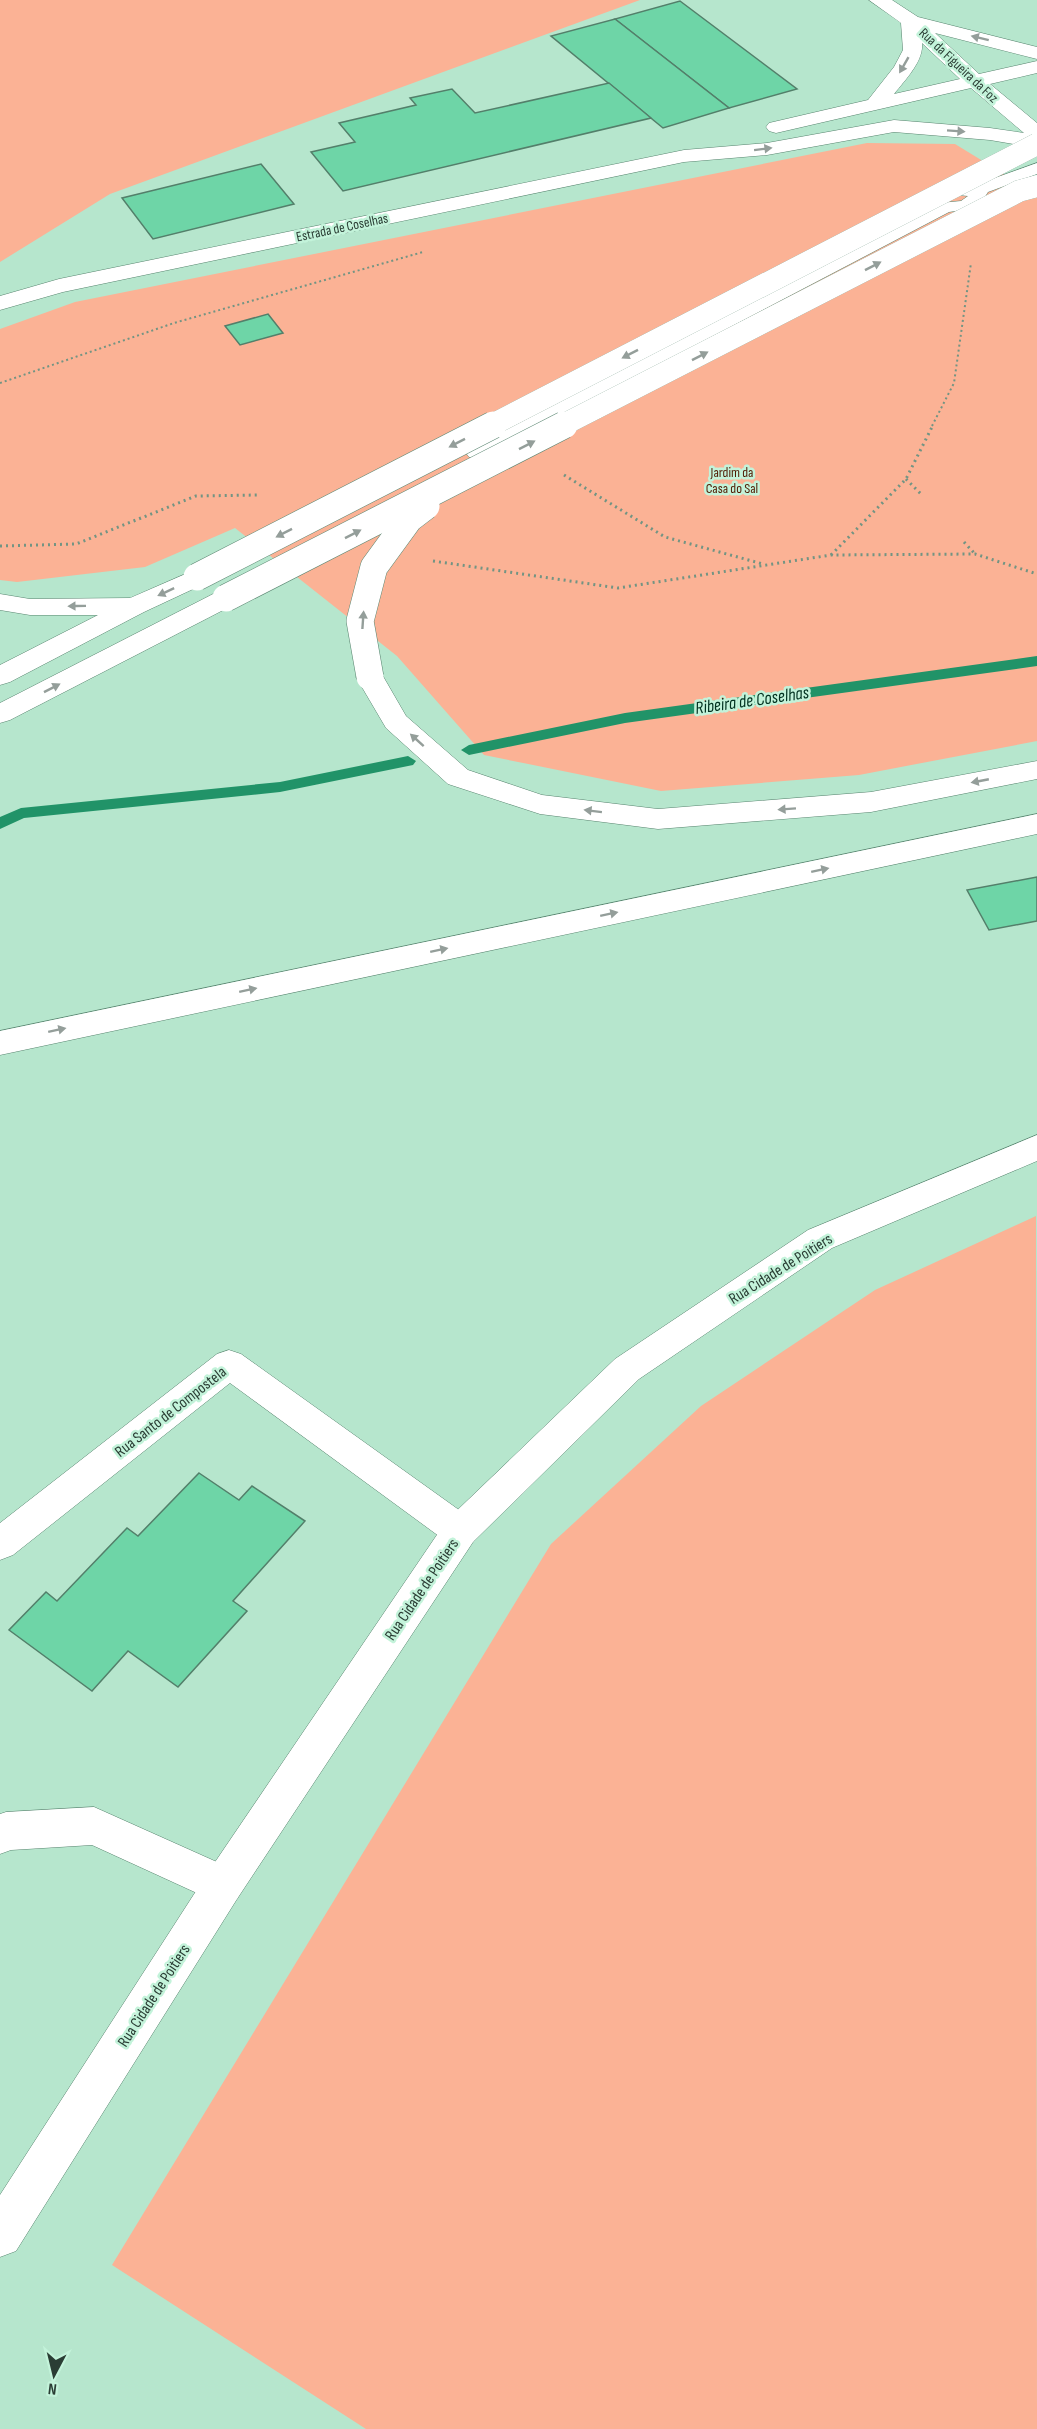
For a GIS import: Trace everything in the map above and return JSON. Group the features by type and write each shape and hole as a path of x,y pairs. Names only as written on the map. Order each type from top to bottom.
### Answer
{"main road":[{"name":"Rua da Figueira da Foz","path":"879,0 911,21 973,80 1037,134"},
{"path":"876,103 903,69 913,50 911,21 1037,53"},
{"path":"684,156 734,137 1037,67"},
{"path":"684,156 767,149 894,126 990,134 1037,143"},
{"path":"0,676 135,606 197,577 1037,143"},
{"name":"Estrada de Coselhas","path":"0,303 59,286 684,156"},
{"path":"0,714 1019,191 1037,186"},
{"path":"461,479 409,519 374,567 360,621 370,677 396,722 458,777 540,804 658,819 871,802 1037,770"},
{"path":"0,602 30,607 135,606"},
{"path":"0,1042 1037,824"},
{"name":"Rua Cidade de Poitiers","path":"0,2235 223,1885 460,1531 627,1369 820,1239 1037,1147"},
{"name":"Rua Santo de Compostela","path":"0,1544 229,1364 460,1531"},
{"path":"0,1834 94,1826 223,1885"}],"lane":[{"path":"476,453 946,207 964,207 977,200 981,189 1037,168"}],"path":[{"path":"0,383 174,323 432,249"},
{"path":"831,555 906,479 954,382 972,252"},
{"path":"557,469 665,537 766,565"},
{"path":"906,479 921,494"},
{"path":"964,542 975,554"},
{"path":"426,560 618,588 831,555 975,554 1037,574"}],"green space":[{"path":"0,0 640,0 110,194 0,262"},
{"name":"Jardim da Casa do Sal","path":"867,143 955,144 1037,194 1037,741 859,775 661,791 484,755 397,656 235,528 145,567 17,582 0,580 0,329 75,302"},
{"path":"1036,1216 1037,2429 366,2429 112,2265 551,1544 701,1406 875,1290"}],"building":[{"path":"680,1 797,89 729,108 615,19"},
{"path":"615,19 729,108 663,128 551,36"},
{"path":"609,83 651,118 343,191 311,152 355,142 339,123 416,105 410,98 452,89 475,113"},
{"path":"261,164 294,204 153,239 122,198"},
{"path":"268,314 283,333 240,345 225,326"},
{"path":"1037,877 1037,921 989,930 967,890"},
{"path":"199,1473 239,1500 252,1486 305,1521 233,1601 247,1611 178,1687 128,1651 92,1691 9,1630 46,1592 57,1601 127,1528 138,1536"}],"waterway":[{"name":"Ribeira de Coselhas","path":"469,750 625,718 1037,661"},
{"path":"0,824 21,813 280,787 408,761"}]}
